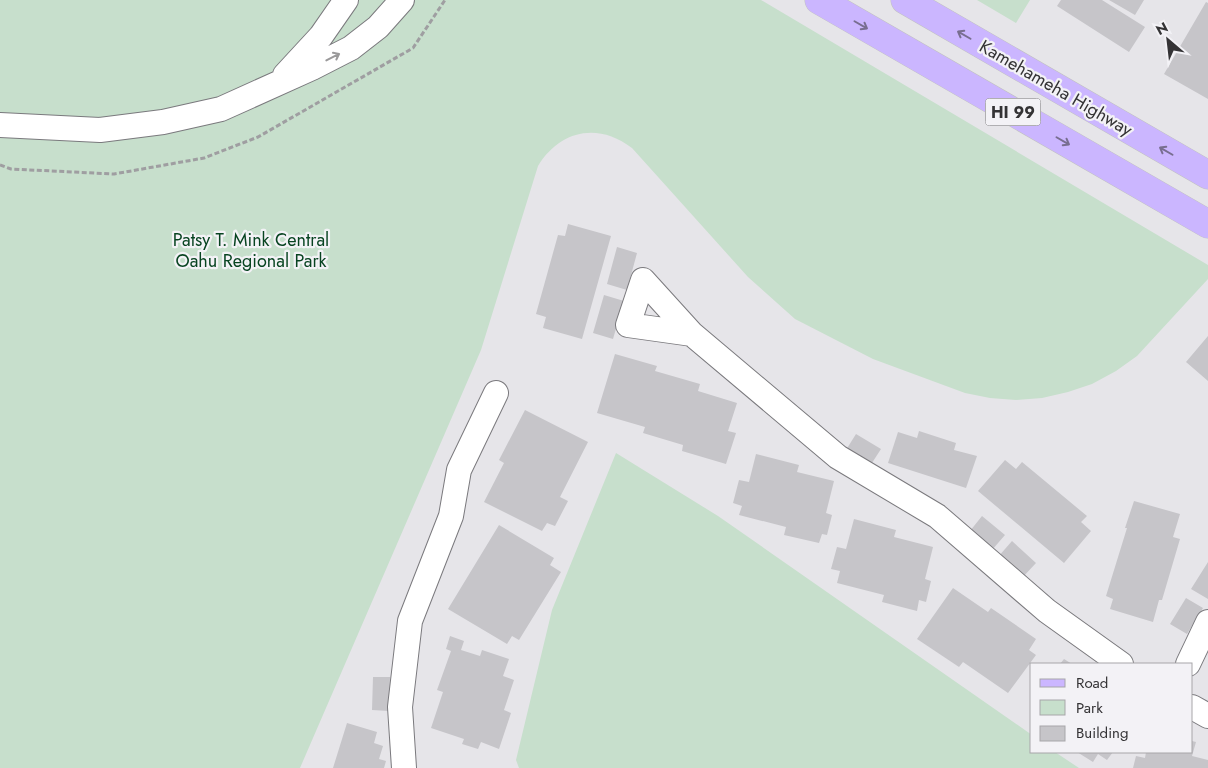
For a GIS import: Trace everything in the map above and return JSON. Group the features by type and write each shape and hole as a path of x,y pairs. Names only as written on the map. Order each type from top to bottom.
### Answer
{"main road":[{"name":"HI 99","path":"819,0 1208,224"},
{"name":"Kamehameha Highway","path":"904,0 1208,175"}],"street":[{"path":"273,86 321,36 346,0"},
{"path":"0,126 100,130 163,122 221,109 351,48 378,27 402,0"},
{"path":"692,334 838,457 937,516 1047,612 1120,663"},
{"path":"404,768 400,707 410,621 451,516 459,470 496,393"},
{"path":"1188,663 1208,622"},
{"path":"1193,708 1208,716"}],"green space":[{"name":"Patsy T. Mink Central Oahu Regional Park","path":"0,0 761,0 1208,265 1208,279 1137,356 1116,371 1092,384 1042,398 1016,400 990,398 965,393 873,359 795,319 748,277 632,148 606,135 580,134 568,138 557,144 538,166 481,350 300,768 0,768"},
{"path":"977,0 1030,0 1016,23"},
{"path":"616,453 718,516 1030,734 1030,753 1056,753 1079,768 519,768 516,760 552,610"}],"building":[{"path":"1061,0 1102,0 1145,27 1129,52 1057,6"},
{"path":"1109,0 1144,0 1135,15"},
{"path":"1206,2 1208,3 1208,99 1164,74"},
{"path":"568,224 611,236 582,339 543,328 546,317 536,314 558,235 565,236"},
{"path":"617,247 637,253 627,290 607,284"},
{"path":"604,295 624,301 613,339 593,333"},
{"path":"1208,336 1208,381 1186,362"},
{"path":"615,354 657,366 655,371 700,384 698,391 737,403 728,431 736,433 726,464 682,451 683,445 643,433 645,427 597,413"},
{"path":"525,410 588,442 560,497 568,501 555,526 547,523 542,531 484,502 504,463 499,460"},
{"path":"919,431 956,443 954,450 977,456 966,488 888,463 898,432 917,438"},
{"path":"856,434 881,449 870,466 846,450"},
{"path":"756,454 799,465 797,472 834,481 826,513 832,515 827,535 822,534 819,543 784,535 786,527 739,515 742,506 733,503 739,480 749,482"},
{"path":"1005,460 1016,469 1022,462 1087,516 1081,522 1091,531 1064,563 978,491"},
{"path":"1134,501 1180,514 1173,537 1180,539 1162,600 1159,600 1153,622 1110,609 1113,599 1106,596"},
{"path":"982,516 1005,535 992,550 970,531"},
{"path":"854,519 896,530 894,537 933,547 925,579 931,581 926,602 919,600 917,611 882,602 884,595 837,583 840,571 831,569 837,547 846,549"},
{"path":"499,525 554,558 550,565 561,572 519,640 512,636 507,644 448,609"},
{"path":"1012,541 1036,563 1022,578 998,557"},
{"path":"1208,562 1208,599 1191,589"},
{"path":"953,588 988,612 991,608 1036,639 1029,650 1036,655 1008,693 963,662 959,667 917,639"},
{"path":"1186,598 1203,608 1187,634 1170,624"},
{"path":"450,636 464,641 461,650 480,656 482,650 509,659 503,676 514,680 504,710 511,713 499,749 481,742 478,749 462,744 464,739 431,728 443,692 437,690 451,651 446,649"},
{"path":"1064,659 1070,663 1061,663"},
{"path":"373,677 390,677 389,711 372,710"},
{"path":"347,723 377,732 374,743 383,746 379,759 386,761 384,768 333,768"},
{"path":"1193,741 1196,742 1193,752"},
{"path":"1079,753 1112,753 1107,760 1098,754 1093,762"},
{"path":"1146,753 1193,753 1192,756 1208,760 1208,768 1133,768 1136,756 1145,758"}]}
